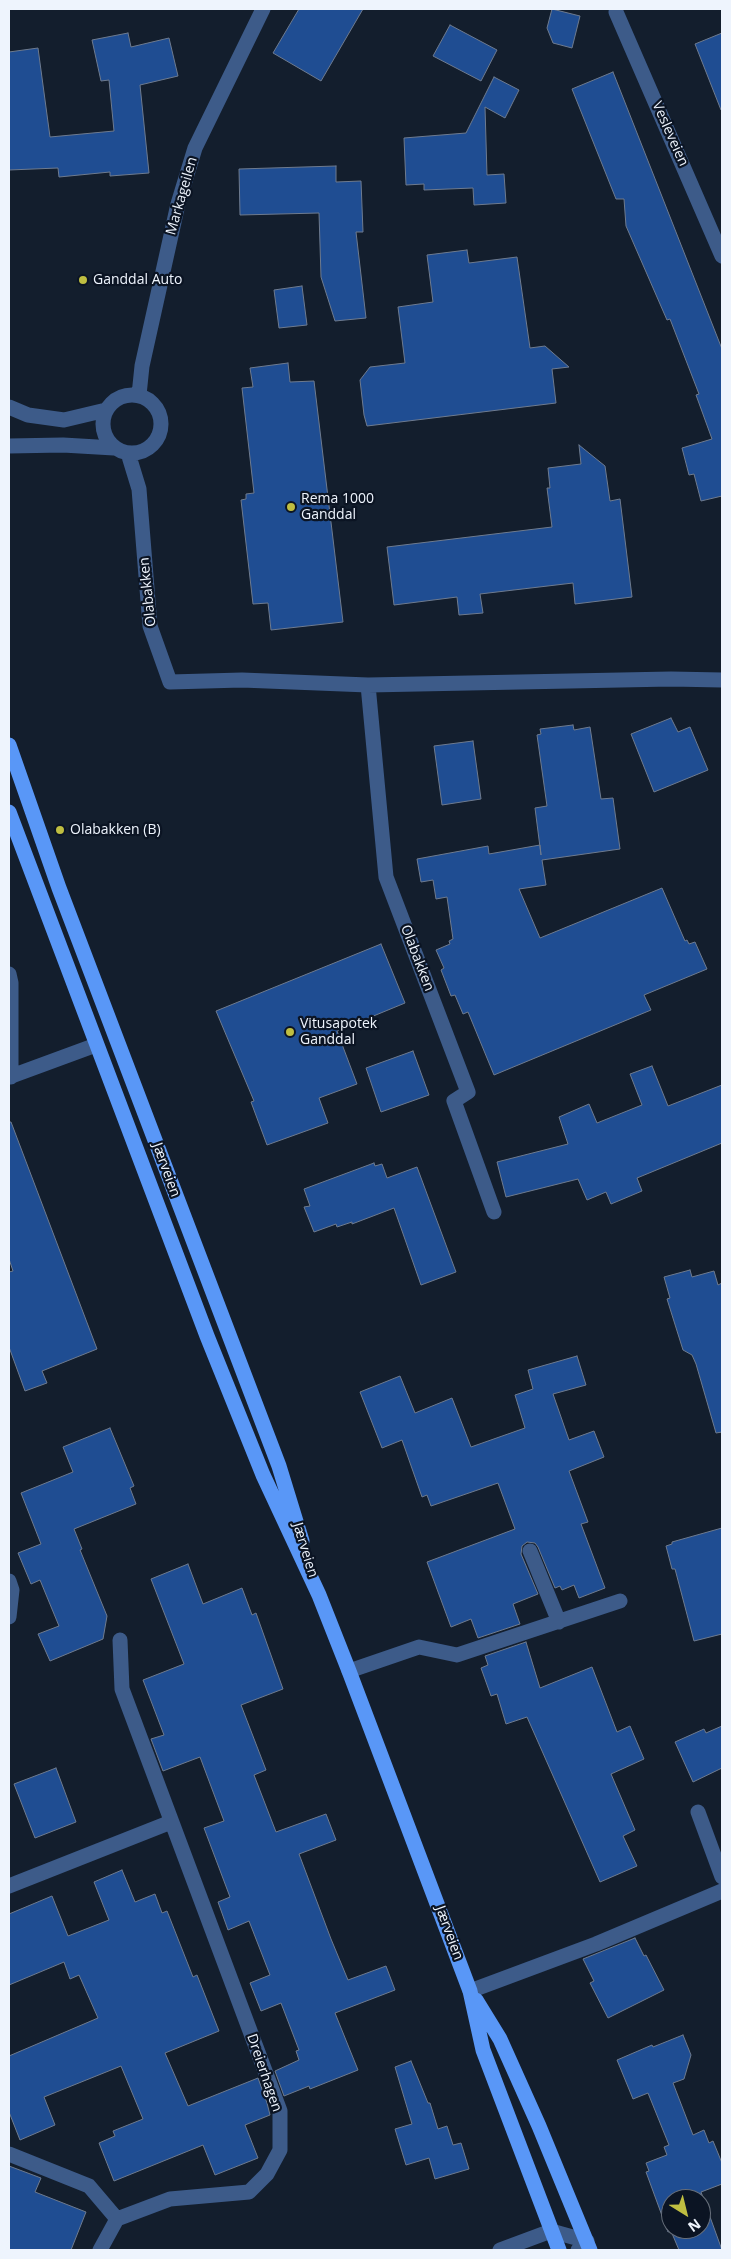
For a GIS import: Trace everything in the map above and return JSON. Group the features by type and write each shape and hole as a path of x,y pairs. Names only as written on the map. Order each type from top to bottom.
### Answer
{"main road":[{"name":"Jærveien","path":"9,745 59,888 279,1466 319,1595"},
{"name":"Jærveien","path":"9,812 96,1045 263,1475 319,1595 349,1671 470,1990 483,2050 559,2250"},
{"name":"Jærveien","path":"470,1990 500,2039 539,2126 585,2247"}],"street":[{"name":"Markageilen","path":"139,395 142,366 178,204 192,158 230,72 263,9"},
{"name":"Vesleveien","path":"616,12 722,256"},
{"path":"9,446 64,445 138,453 148,449 155,442 161,428 161,418 158,409 151,401 139,395 128,395 118,398 106,410 103,430 107,440 121,450"},
{"path":"9,407 28,415 64,420 106,410"},
{"name":"Olabakken","path":"121,450 139,489 150,626 170,682 242,680 368,685 671,679 722,680"},
{"name":"Olabakken","path":"368,685 386,877 468,1092 454,1101 494,1212"},
{"path":"9,974 11,983 10,1077 96,1045"},
{"path":"530,1550 559,1622"},
{"path":"9,1581 12,1590 9,1617"},
{"path":"349,1671 419,1647 457,1655 620,1601"},
{"name":"Dreierhagen","path":"117,2219 170,2199 249,2192 267,2174 280,2150 280,2111 122,1689 120,1640"},
{"path":"698,1812 722,1877"},
{"path":"9,1886 171,1822"},
{"path":"470,1990 596,1944 722,1891"},
{"path":"9,2154 89,2186 117,2219 100,2250"},
{"path":"500,2250 552,2231 585,2247"}],"building":[{"path":"299,9 363,9 321,81 273,53"},
{"path":"552,9 580,16 572,48 553,43 547,28"},
{"path":"450,25 497,50 481,81 433,56"},
{"path":"128,33 131,47 169,38 178,76 140,85 149,173 110,176 110,172 59,177 58,168 9,170 9,52 38,48 50,137 114,131 109,80 101,81 92,40"},
{"path":"722,33 722,110 721,110 695,44"},
{"path":"613,72 722,349 722,496 701,501 694,474 689,475 682,448 712,439 696,395 699,394 670,319 667,320 626,226 624,199 616,199 572,89"},
{"path":"494,77 519,90 505,118 485,107 487,175 504,174 506,203 474,205 473,188 424,190 424,184 406,185 404,138 466,133"},
{"path":"336,166 336,182 361,181 363,232 356,232 366,318 335,321 321,277 319,213 240,215 239,169"},
{"path":"467,250 469,263 517,257 530,348 545,346 569,367 552,369 556,403 367,426 360,380 370,367 405,363 398,307 433,302 427,255"},
{"path":"302,286 307,325 279,328 274,290"},
{"path":"288,363 290,382 314,381 343,622 271,630 268,603 253,604 241,500 246,499 246,494 254,493 242,388 253,387 250,368"},
{"path":"579,445 605,466 610,501 620,499 632,597 575,604 573,583 480,594 483,613 459,615 457,597 394,605 387,547 552,527 547,488 550,488 548,468 581,464"},
{"path":"671,718 678,732 690,727 708,770 654,792 631,734"},
{"path":"573,725 574,730 590,727 601,799 613,798 620,849 542,860 546,885 519,889 540,938 662,888 685,941 687,940 689,944 695,942 707,969 644,995 651,1010 494,1075 468,1012 463,1014 455,995 451,996 441,970 444,968 436,950 450,944 449,941 453,939 447,897 436,899 433,880 421,882 417,859 488,846 489,854 540,845 535,808 547,806 537,735 541,734 540,729"},
{"path":"473,741 481,799 442,805 434,746"},
{"path":"381,944 405,1003 337,1031 357,1084 319,1098 328,1123 267,1145 251,1102 254,1101 216,1011"},
{"path":"413,1051 429,1095 381,1112 366,1068"},
{"path":"652,1066 668,1106 722,1085 722,1143 637,1178 642,1191 611,1204 606,1192 587,1200 578,1179 506,1197 497,1162 568,1144 559,1117 589,1104 597,1123 642,1105 630,1074"},
{"path":"9,1122 11,1122 97,1349 42,1371 47,1383 25,1391 9,1347 9,1272 13,1271 9,1259"},
{"path":"374,1163 375,1166 382,1164 387,1178 417,1167 456,1272 421,1285 394,1208 352,1224 352,1222 337,1227 336,1224 314,1232 304,1207 310,1206 304,1189"},
{"path":"690,1270 692,1277 714,1271 718,1285 722,1283 722,1432 716,1433 696,1364 692,1355 683,1350 667,1299 670,1298 664,1277"},
{"path":"577,1356 586,1385 553,1394 569,1440 594,1431 604,1457 569,1471 588,1522 581,1524 605,1588 579,1598 574,1585 562,1590 560,1586 555,1588 538,1547 535,1543 527,1542 522,1546 521,1554 538,1594 513,1604 520,1624 478,1638 471,1619 451,1627 427,1562 515,1529 498,1483 431,1506 427,1495 422,1497 402,1440 382,1448 360,1392 400,1376 415,1413 452,1398 471,1447 525,1428 515,1395 533,1389 528,1370"},
{"path":"110,1428 134,1486 130,1488 136,1504 74,1529 82,1549 80,1550 107,1616 103,1639 50,1661 38,1634 59,1626 40,1580 31,1584 18,1553 41,1544 21,1493 73,1472 63,1447"},
{"path":"722,1528 722,1634 694,1641 675,1569 672,1569 666,1546 672,1544 672,1542"},
{"path":"188,1564 203,1604 242,1588 252,1615 256,1613 283,1689 241,1705 266,1770 254,1775 276,1832 326,1814 336,1840 299,1854 331,1939 348,1980 386,1966 395,1990 335,2013 358,2070 310,2089 309,2086 284,2096 275,2071 299,2060 296,2051 299,2050 281,2003 261,2011 250,1983 270,1975 249,1921 228,1930 218,1902 230,1897 204,1828 224,1821 200,1757 163,1771 151,1739 164,1735 143,1680 184,1664 151,1579"},
{"path":"526,1642 540,1688 592,1667 617,1732 630,1726 644,1759 611,1774 635,1830 623,1836 637,1866 600,1882 527,1717 506,1724 497,1694 491,1696 481,1668 488,1665 485,1656"},
{"path":"722,1726 722,1768 693,1782 675,1742 704,1729 706,1733"},
{"path":"56,1768 76,1822 35,1838 14,1784"},
{"path":"122,1870 135,1902 155,1894 162,1913 167,1911 193,1977 197,1975 219,2031 165,2053 188,2106 258,2078 267,2103 270,2115 245,2125 258,2158 215,2175 203,2145 114,2181 99,2143 115,2136 113,2131 143,2119 121,2066 44,2097 55,2125 20,2140 9,2112 9,2056 98,2018 79,1975 70,1979 64,1962 9,1985 9,1914 52,1896 68,1936 109,1920 94,1882"},
{"path":"635,1938 664,1990 608,2018 590,1983 594,1981 583,1959"},
{"path":"683,2035 691,2055 684,2079 673,2083 693,2135 704,2130 709,2143 713,2141 722,2163 722,2184 709,2189 661,2189 661,2213 646,2172 649,2171 646,2163 667,2155 664,2147 669,2145 648,2093 633,2099 617,2060 652,2045 653,2047"},
{"path":"411,2061 428,2103 430,2103 438,2129 447,2126 453,2145 461,2143 469,2169 435,2179 429,2158 406,2165 395,2129 412,2124 395,2067"},
{"path":"9,2166 41,2178 35,2192 86,2212 71,2250 9,2250"},
{"path":"711,2220 722,2250 679,2250 674,2239 711,2239"}],"place":[{"name":"Ganddal Auto","path":"83,280"},
{"name":"Rema 1000 Ganddal","path":"291,507"},
{"name":"Olabakken (B)","path":"60,830"},
{"name":"Vitusapotek Ganddal","path":"290,1032"}]}
